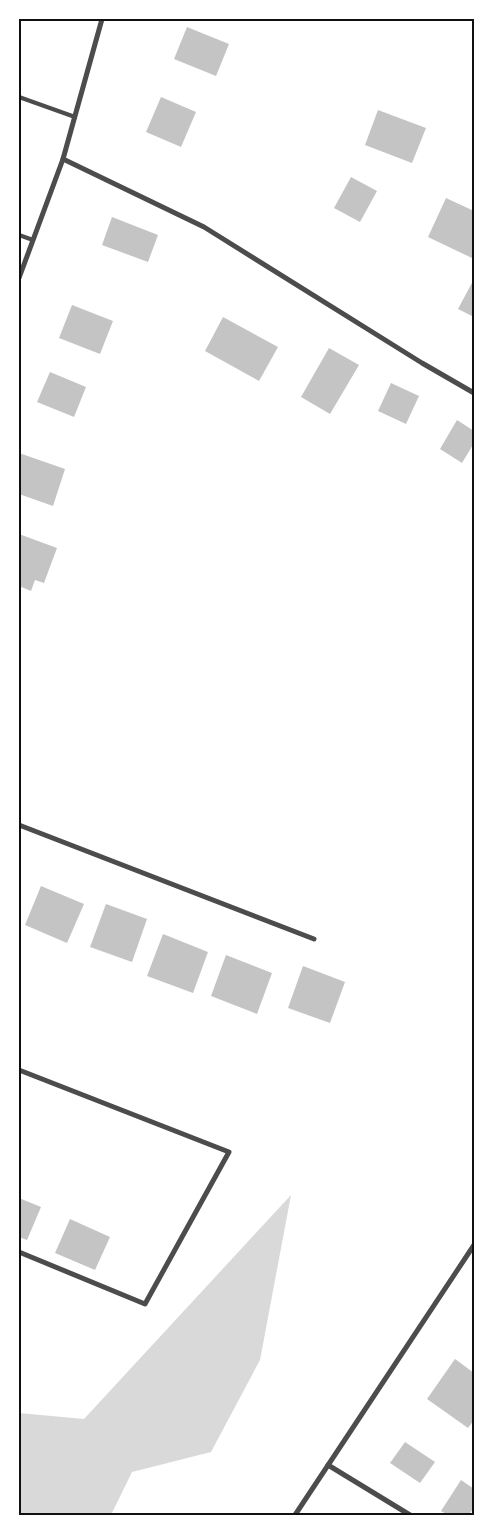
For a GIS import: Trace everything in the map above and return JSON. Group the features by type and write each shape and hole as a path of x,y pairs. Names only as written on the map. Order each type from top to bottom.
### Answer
{"street":[{"path":"19,278 63,159 102,19"},
{"path":"63,159 204,227 422,364 474,393"},
{"path":"19,824 314,939"},
{"path":"19,1070 229,1152 145,1304 19,1252"},
{"path":"295,1515 474,1245"},
{"path":"328,1465 410,1515"}],"lane":[{"path":"19,97 75,117"},
{"path":"19,235 33,240"}],"shaded area":[{"path":"291,1195 260,1360 211,1452 132,1472 111,1515 19,1515 19,1413 84,1419"}],"building":[{"path":"187,27 229,44 216,76 174,59"},
{"path":"161,97 196,112 181,147 146,132"},
{"path":"378,110 426,128 412,163 365,145"},
{"path":"351,177 377,191 360,222 334,208"},
{"path":"446,198 474,211 474,259 428,237"},
{"path":"112,217 158,235 148,262 102,245"},
{"path":"474,279 474,317 458,309"},
{"path":"72,305 113,321 100,354 59,338"},
{"path":"223,317 278,347 259,381 205,351"},
{"path":"329,348 359,365 330,414 301,397"},
{"path":"50,372 86,387 74,417 37,402"},
{"path":"391,383 419,396 406,424 378,411"},
{"path":"457,420 474,431 474,443 462,463 440,449"},
{"path":"19,453 65,469 53,506 19,494"},
{"path":"19,534 57,548 44,583 35,580 31,591 19,586"},
{"path":"41,886 84,904 67,943 25,925"},
{"path":"106,904 147,919 132,962 90,947"},
{"path":"163,934 208,952 193,993 147,976"},
{"path":"226,955 272,973 257,1014 211,996"},
{"path":"303,966 345,982 330,1023 288,1008"},
{"path":"19,1198 41,1207 27,1240 19,1237"},
{"path":"70,1219 110,1237 95,1270 55,1253"},
{"path":"455,1359 474,1373 474,1420 468,1428 427,1399"},
{"path":"405,1442 435,1462 420,1483 390,1463"},
{"path":"461,1480 474,1489 474,1507 469,1515 448,1515 441,1511"}]}
